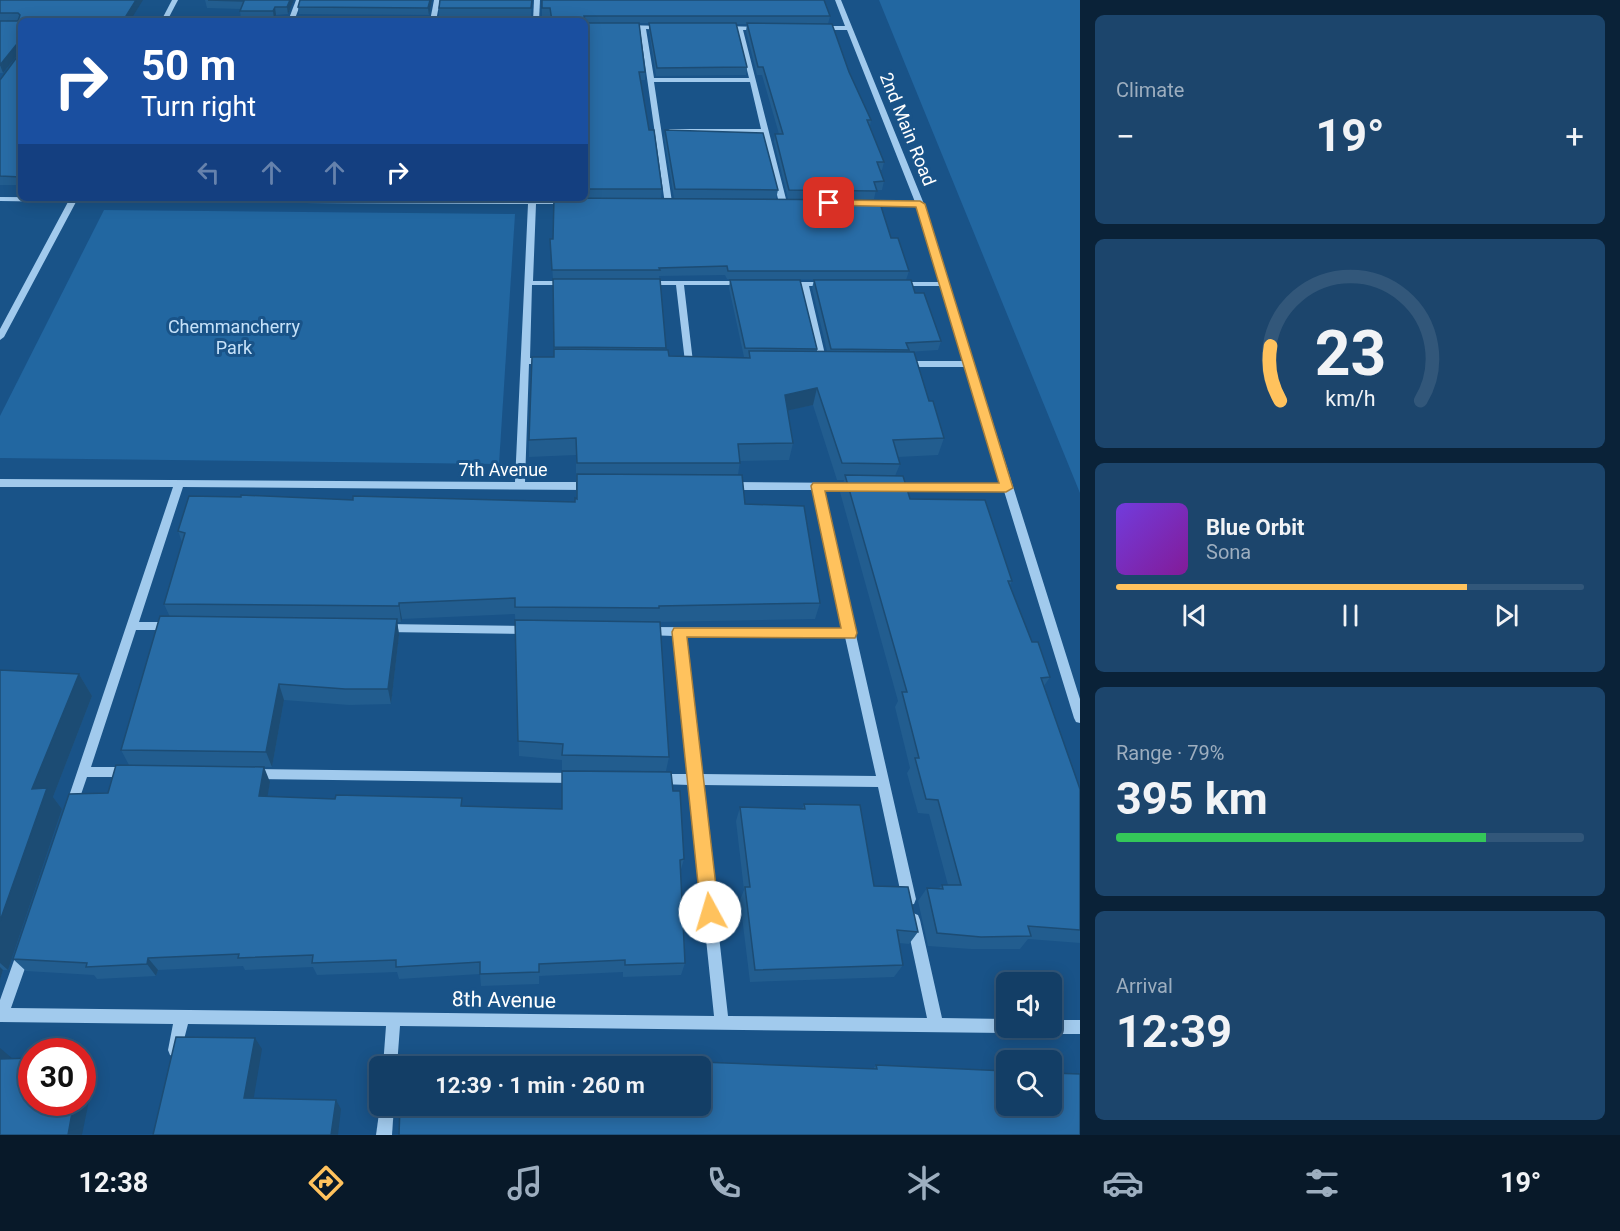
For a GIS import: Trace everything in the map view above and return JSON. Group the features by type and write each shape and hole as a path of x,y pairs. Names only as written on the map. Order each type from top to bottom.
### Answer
{"street":[{"path":"166,18 175,0"},
{"path":"292,18 299,0"},
{"path":"434,18 437,0"},
{"path":"536,18 537,0"},
{"name":"2nd Main Road","path":"838,0 920,204 1006,488 1080,718"},
{"path":"620,27 675,28"},
{"path":"643,27 668,202"},
{"path":"718,28 762,28"},
{"path":"740,28 783,203"},
{"path":"817,28 850,28"},
{"path":"651,80 753,80"},
{"path":"658,130 766,131"},
{"path":"0,199 18,199"},
{"path":"0,337 73,201"},
{"path":"520,485 532,201"},
{"path":"555,201 578,202"},
{"path":"657,202 680,202"},
{"path":"772,203 795,203"},
{"path":"852,203 920,204"},
{"path":"529,283 575,283"},
{"path":"633,283 747,283"},
{"path":"680,283 689,362"},
{"path":"781,284 839,284"},
{"path":"804,284 824,363"},
{"path":"885,284 944,284"},
{"path":"525,361 561,361"},
{"path":"677,362 700,362"},
{"path":"812,363 835,363"},
{"path":"890,364 968,364"},
{"name":"7th Avenue","path":"0,483 603,486"},
{"path":"69,816 179,484"},
{"path":"722,486 865,487"},
{"path":"817,486 936,1025"},
{"path":"876,487 1006,488"},
{"path":"132,626 179,626"},
{"path":"370,628 537,630"},
{"path":"632,631 850,633"},
{"path":"679,632 722,1023"},
{"path":"83,772 142,772"},
{"path":"236,774 590,778"},
{"path":"649,779 883,782"},
{"path":"1,1015 28,938"},
{"name":"8th Avenue","path":"1,1015 996,1026"},
{"path":"173,1060 183,1017"},
{"path":"391,1056 394,1019"},
{"path":"1062,1027 1080,1027"},
{"path":"384,1135 386,1116"}],"green space":[{"path":"879,0 1080,0 1080,493"},
{"name":"Chemmancherry Park","path":"104,210 515,214 499,464 0,458 0,416"}],"building":[{"path":"0,0 136,0 125,18 19,18 18,13 0,13"},
{"path":"208,0 290,0 287,7 275,7 273,11 240,11 244,1"},
{"path":"300,0 430,0 428,8 298,7"},
{"path":"440,0 532,0 531,8 439,8"},
{"path":"542,0 824,0 830,16 552,18 550,8 542,8"},
{"path":"0,21 18,21 18,44 0,65"},
{"path":"588,23 639,23 645,72 639,72 649,130 654,130 662,189 588,189"},
{"path":"649,23 736,23 747,67 657,68"},
{"path":"747,23 832,24 849,72 871,120 867,120 884,162 877,162 884,181 874,182 877,191 789,190 775,134 783,134 763,67 758,67"},
{"path":"18,56 18,177 0,176 0,80"},
{"path":"665,130 763,133 778,190 675,189"},
{"path":"588,198 879,200 891,238 898,238 909,271 728,271 727,266 659,268 660,270 552,270 550,239 553,239 554,201 588,201"},
{"path":"553,279 660,279 666,348 554,347"},
{"path":"730,280 800,280 817,349 745,348"},
{"path":"814,280 911,280 915,293 924,293 941,341 906,343 909,350 831,349"},
{"path":"554,349 668,350 669,356 750,358 749,351 914,352 929,401 933,401 944,438 893,440 900,464 842,463 817,388 785,395 793,443 738,444 740,463 577,463 576,438 529,440 532,357 554,357"},
{"path":"577,474 742,475 745,504 804,506 820,603 659,606 659,608 515,607 515,598 399,603 399,606 164,604 185,533 178,531 189,496 241,497 241,495 353,500 353,496 575,502"},
{"path":"845,475 903,476 910,499 985,500 1012,581 1008,581 1032,642 1038,642 1050,677 1041,678 1080,789 1080,930 1028,926 1031,936 981,937 937,933 927,888 943,889 942,885 961,885 938,800 926,799 915,758 919,758 902,692 907,692"},
{"path":"160,616 397,619 388,689 345,689 279,684 266,752 121,750"},
{"path":"515,620 660,622 669,757 562,755 563,744 518,741"},
{"path":"0,670 79,674 32,789 47,788 0,921"},
{"path":"116,765 264,767 259,796 335,799 336,795 462,798 461,806 562,809 562,771 671,772 673,791 680,791 684,859 680,860 685,963 625,965 625,960 539,964 539,972 480,974 480,962 396,967 396,960 312,963 313,955 238,958 239,954 148,958 147,964 86,967 87,963 13,959 69,794 108,793"},
{"path":"804,804 860,805 874,886 908,887 918,932 897,930 903,965 755,970 745,887 750,887 740,807 805,809"},
{"path":"176,1037 255,1038 244,1098 336,1100 331,1135 153,1135"},
{"path":"18,1058 18,1116 71,1116 68,1135 0,1135 0,1059"},
{"path":"711,1062 877,1069 876,1065 996,1071 996,1116 1062,1116 1062,1073 1080,1074 1080,1135 399,1135 400,1116 711,1116"}],"route":[{"path":"710,912 679,632 850,633 817,486 1006,488 920,204 829,203"}]}
